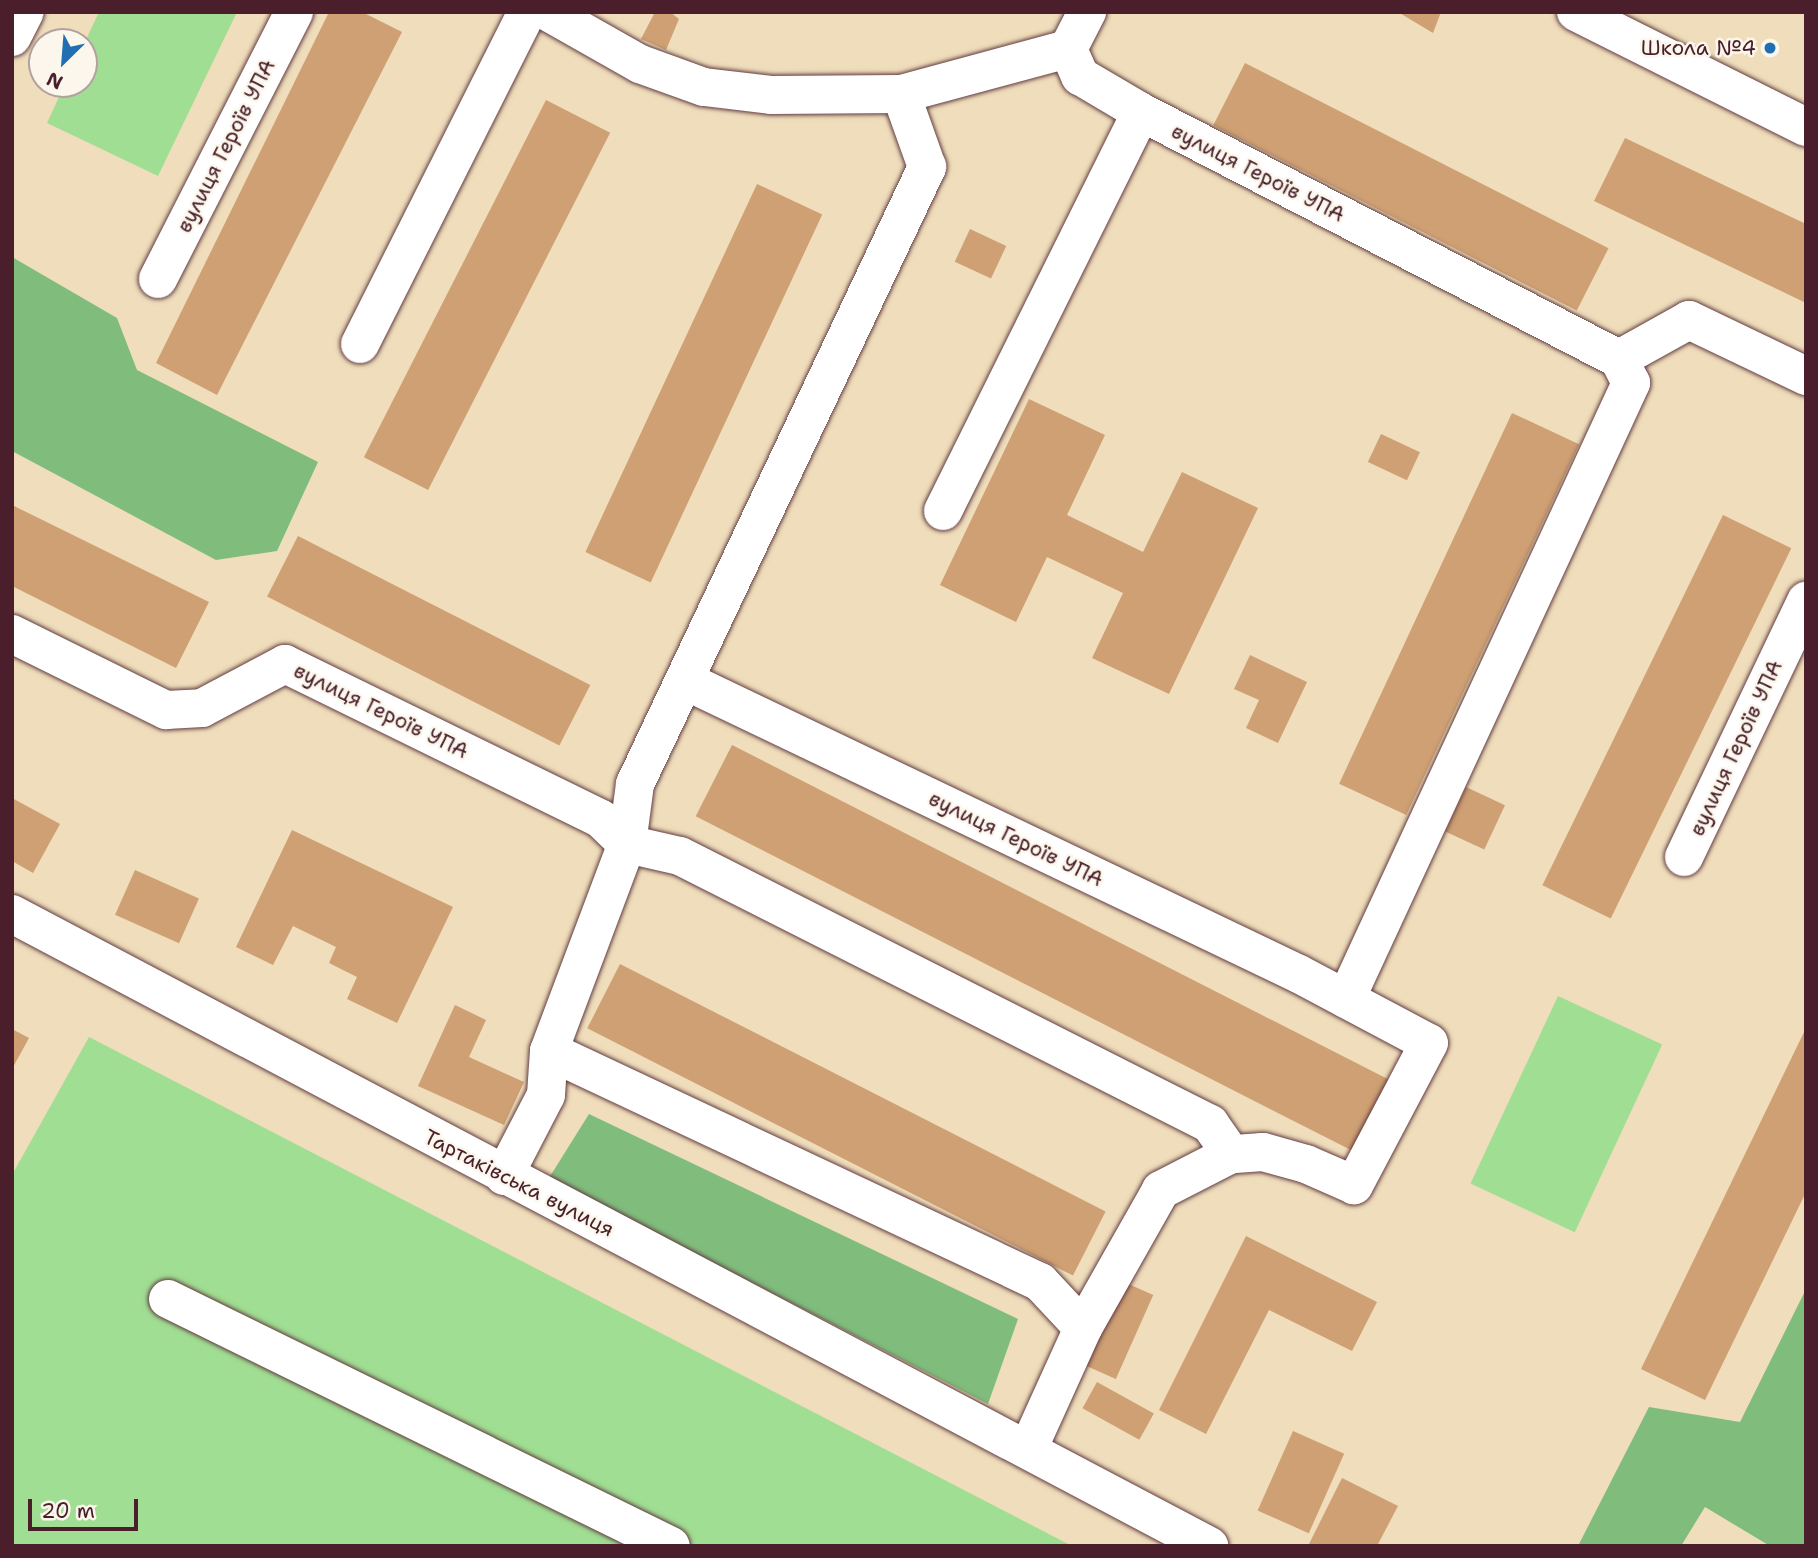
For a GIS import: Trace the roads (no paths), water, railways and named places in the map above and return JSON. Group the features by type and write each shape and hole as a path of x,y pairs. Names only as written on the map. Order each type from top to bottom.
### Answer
{"street":[{"path":"12,37 25,12"},
{"name":"вулиця Героїв УПА","path":"158,279 294,12"},
{"path":"360,344 527,12"},
{"path":"548,12 640,64 704,87 771,95 901,94 1068,49 1087,12"},
{"path":"1576,12 1806,127"},
{"name":"вулиця Героїв УПА","path":"1068,49 1080,76 1141,112 1619,359"},
{"path":"504,1176 546,1094 550,1051 627,844 635,784 927,167 901,94"},
{"path":"943,512 1141,112"},
{"path":"1346,999 1631,383 1619,359 1689,320 1806,376"},
{"name":"вулиця Героїв УПА","path":"1684,857 1806,601"},
{"name":"вулиця Героїв УПА","path":"12,634 166,710 202,708 285,664 601,819 627,844"},
{"name":"вулиця Героїв УПА","path":"686,681 1346,999 1429,1043 1354,1185 1306,1164 1263,1152 1231,1154 1161,1190 1083,1328"},
{"path":"627,844 680,856 1210,1124 1231,1154"},
{"name":"Тартаківська вулиця","path":"12,914 504,1176 1029,1447 1209,1546"},
{"path":"550,1051 1040,1282 1083,1328 1029,1447"},
{"path":"168,1299 671,1546"}],"place":[{"name":"Школа №4","path":"1770,48"}]}
